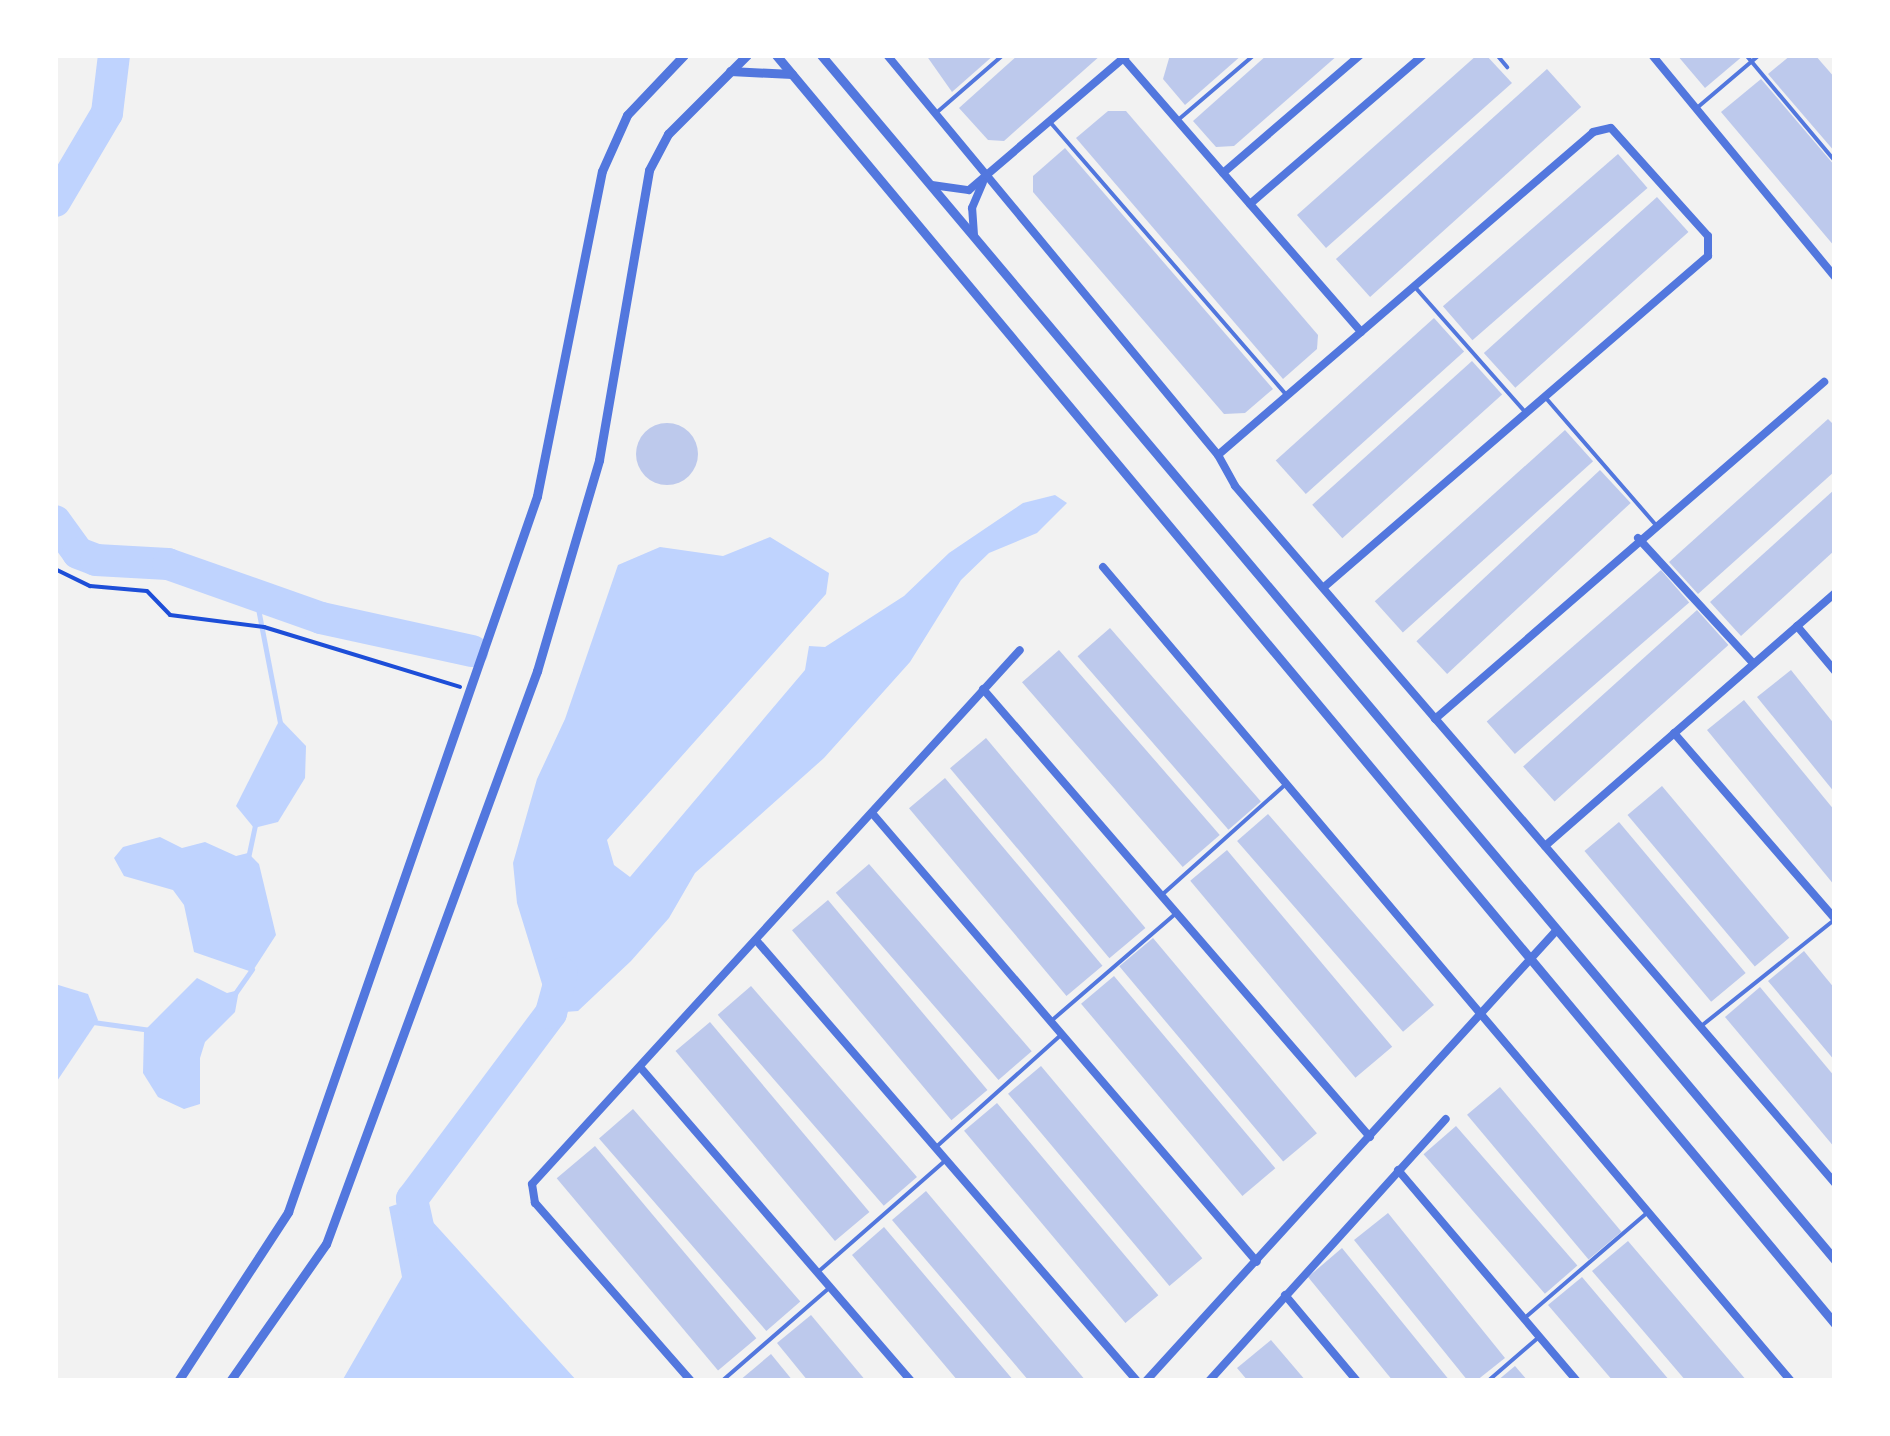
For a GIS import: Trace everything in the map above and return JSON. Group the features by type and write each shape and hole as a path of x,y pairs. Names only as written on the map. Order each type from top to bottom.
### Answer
{"street":[{"path":"178,1381 288,1212 474,690 537,496 602,171 626,114 684,55"},
{"path":"230,1381 326,1244 572,566 599,460 648,170 668,134 747,55"},
{"path":"776,55 1835,1324"},
{"path":"888,55 1218,455 1234,486 1835,1183"},
{"path":"1223,173 1360,55"},
{"path":"1250,204 1423,55"},
{"path":"1652,55 1835,277"},
{"path":"823,56 1555,932 1835,1260"},
{"path":"929,184 969,190 1125,56 1360,332"},
{"path":"730,71 792,74"},
{"path":"1218,455 1594,132 1612,128 1708,236 1708,256 1322,588"},
{"path":"975,239 972,208 986,178"},
{"path":"1435,719 1638,538 1824,382"},
{"path":"1638,538 1753,663"},
{"path":"1104,567 1791,1381"},
{"path":"1545,846 1835,593"},
{"path":"1797,626 1835,671"},
{"path":"691,1381 530,1190 1020,650"},
{"path":"983,689 1370,1137"},
{"path":"1674,733 1835,919"},
{"path":"872,813 1257,1262"},
{"path":"1146,1381 1555,932"},
{"path":"756,940 1137,1381"},
{"path":"640,1067 911,1381"},
{"path":"1209,1381 1446,1120"},
{"path":"1398,1170 1577,1381"},
{"path":"1286,1295 1357,1381"}],"lane":[{"path":"934,114 1003,55"},
{"path":"1178,120 1254,55"},
{"path":"1497,55 1507,67"},
{"path":"1746,55 1835,161"},
{"path":"1697,108 1759,55"},
{"path":"1050,122 1287,395"},
{"path":"1414,286 1526,413"},
{"path":"1545,397 1656,526"},
{"path":"1162,895 1287,783"},
{"path":"1050,1022 1176,912"},
{"path":"1700,1027 1835,919"},
{"path":"936,1148 1060,1036"},
{"path":"818,1272 946,1160"},
{"path":"1524,1319 1648,1212"},
{"path":"722,1381 831,1287"},
{"path":"1488,1381 1539,1337"}],"path":[{"path":"55,570 90,586 148,590 170,615 264,627 474,690"}],"water":[{"path":"1055,495 1067,503 1037,533 989,553 961,580 910,662 824,758 695,873 669,918 631,961 578,1011 551,1013 517,903 513,863 537,779 565,719 618,565 660,547 723,556 770,537 829,573 826,594 607,840 614,865 630,877 805,670 809,646 825,647 904,596 949,553 1023,503"},
{"path":"280,719 306,746 305,778 278,822 254,828 236,806"},
{"path":"160,837 182,848 205,842 236,856 248,853 259,864 276,935 252,972 194,952 184,905 173,890 124,876 114,858 123,847"},
{"path":"197,978 227,993 239,990 235,1012 205,1042 200,1058 200,1104 184,1109 158,1097 143,1073 144,1031"},
{"path":"55,984 88,994 98,1020 55,1084"},
{"path":"412,1199 577,1381 342,1381 402,1277 389,1207"}],"building":[{"path":"926,55 994,55 952,92"},
{"path":"1018,55 1101,55 1004,141 988,140 959,108"},
{"path":"1170,55 1242,55 1185,105 1163,79"},
{"path":"1267,55 1338,55 1234,146 1216,147 1193,121"},
{"path":"1477,55 1486,55 1512,83 1326,248 1297,215"},
{"path":"1677,55 1744,55 1705,88"},
{"path":"1791,55 1815,55 1835,78 1835,152 1768,74"},
{"path":"1547,69 1581,107 1370,297 1336,259"},
{"path":"1761,79 1835,166 1835,247 1721,112"},
{"path":"1108,111 1126,111 1318,335 1317,349 1283,379 1076,138"},
{"path":"1065,148 1273,389 1245,413 1224,414 1033,192 1033,176"},
{"path":"1618,154 1648,188 1472,340 1443,306"},
{"path":"1657,197 1688,232 1515,388 1484,353"},
{"path":"1434,318 1464,351 1306,494 1276,461"},
{"path":"1472,361 1502,394 1342,538 1312,505"},
{"path":"1828,419 1835,426 1835,471 1698,594 1669,562"},
{"path":"667,423 689,432 698,454 689,476 667,485 645,476 636,454 645,432"},
{"path":"1565,430 1593,461 1403,633 1375,601"},
{"path":"1600,470 1631,503 1447,674 1416,641"},
{"path":"1835,489 1835,550 1741,636 1710,602"},
{"path":"1661,570 1689,602 1515,754 1487,722"},
{"path":"1697,610 1728,645 1555,802 1523,767"},
{"path":"1110,628 1261,802 1228,830 1078,656"},
{"path":"1059,650 1220,835 1183,867 1022,682"},
{"path":"1791,670 1835,725 1835,793 1757,697"},
{"path":"1744,700 1835,811 1835,886 1707,730"},
{"path":"986,738 1145,928 1109,958 950,768"},
{"path":"945,778 1102,966 1066,996 909,808"},
{"path":"1662,786 1789,938 1755,967 1628,815"},
{"path":"1268,814 1434,1005 1403,1032 1237,841"},
{"path":"1619,822 1746,973 1711,1002 1585,851"},
{"path":"1227,850 1392,1047 1355,1078 1190,881"},
{"path":"869,864 1032,1051 998,1080 836,893"},
{"path":"828,900 987,1090 951,1120 792,930"},
{"path":"1153,938 1317,1133 1283,1162 1119,966"},
{"path":"1804,951 1835,989 1835,1061 1768,981"},
{"path":"1114,976 1275,1168 1242,1196 1081,1004"},
{"path":"751,986 917,1177 884,1206 718,1015"},
{"path":"1760,987 1835,1077 1835,1148 1725,1017"},
{"path":"710,1022 869,1212 835,1241 676,1051"},
{"path":"1041,1066 1202,1258 1169,1286 1008,1094"},
{"path":"1500,1087 1621,1232 1589,1259 1467,1115"},
{"path":"997,1103 1158,1295 1125,1323 964,1131"},
{"path":"633,1109 800,1301 766,1331 599,1139"},
{"path":"1456,1126 1577,1266 1545,1294 1424,1154"},
{"path":"595,1146 756,1338 718,1370 557,1178"},
{"path":"926,1191 1086,1381 1029,1381 892,1220"},
{"path":"1388,1213 1505,1358 1476,1381 1468,1381 1354,1240"},
{"path":"884,1227 1014,1381 958,1381 852,1255"},
{"path":"1628,1241 1747,1381 1686,1381 1592,1271"},
{"path":"1342,1248 1450,1381 1393,1381 1308,1277"},
{"path":"1582,1277 1670,1381 1613,1381 1548,1305"},
{"path":"811,1315 866,1381 808,1381 777,1343"},
{"path":"1271,1340 1306,1381 1248,1381 1237,1368"},
{"path":"771,1354 793,1381 739,1381"},
{"path":"1515,1366 1528,1381 1497,1381"}],"waterway":[{"path":"55,201 107,113 114,55"},
{"path":"55,521 78,553 96,560 168,564 321,618 472,651"},
{"path":"256,598 280,723"},
{"path":"248,858 255,825"},
{"path":"236,992 252,969"},
{"path":"421,1240 412,1199 551,1013 562,973"},
{"path":"93,1022 150,1030"}]}
